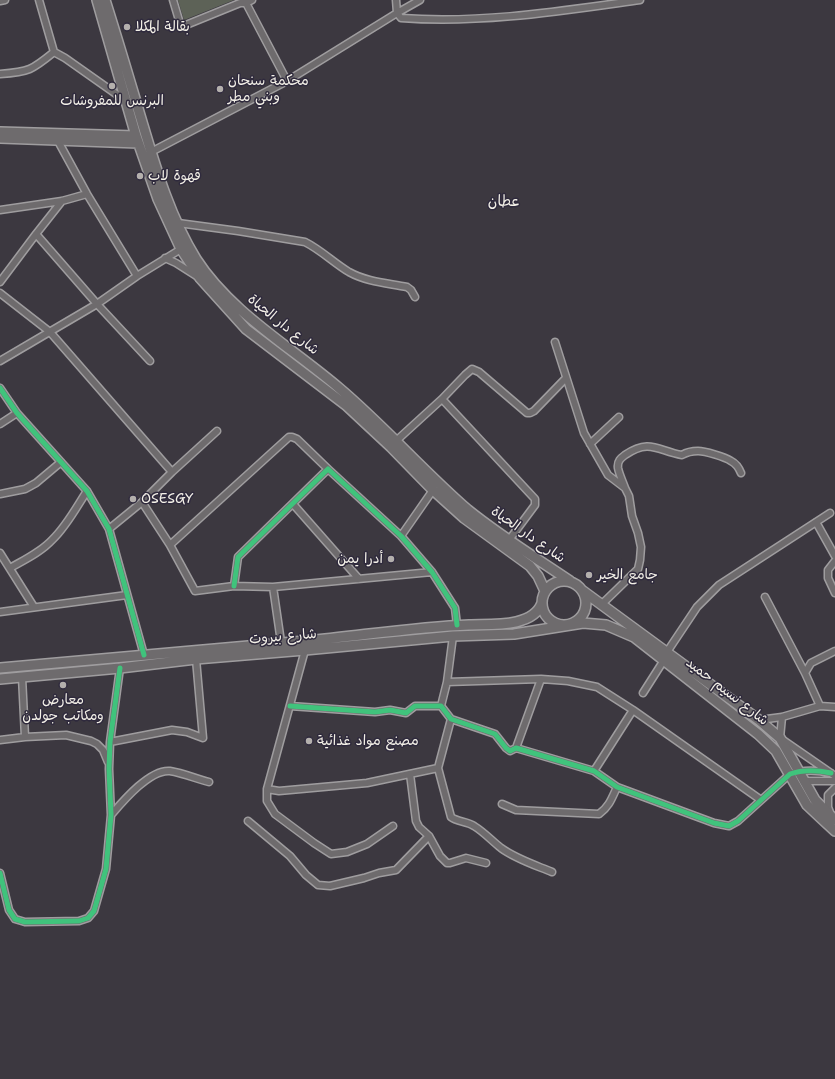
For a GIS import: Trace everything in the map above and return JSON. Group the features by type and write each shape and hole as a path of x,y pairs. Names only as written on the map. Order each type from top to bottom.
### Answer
{"main road":[{"name":"شارع دار الحياة","path":"97,0 137,140 196,260 206,274 241,310 338,387 396,441 464,518 530,566 538,576 545,591"},
{"name":"شارع دار الحياة","path":"105,0 151,152 158,199 181,249 200,278 246,329 347,406 436,487 509,540 570,581"},
{"path":"0,132 137,140"},
{"path":"0,138 58,141 137,140"},
{"path":"563,580 570,581 580,586 583,591 586,598 584,612 580,618 568,625 553,622 547,617 543,610 542,603 545,591 556,582 563,580"},
{"name":"شارع نسيم حميد","path":"583,591 602,604 666,656 758,734 776,751 795,775 805,780 815,800 833,818"},
{"name":"شارع بيروت","path":"0,668 78,666 120,668 196,659 305,650 314,644 457,625 514,623 531,616 540,608 542,603"},
{"name":"شارع نسيم حميد","path":"568,625 583,623 606,625 634,637 666,656 759,720 780,738 807,805 835,831"},
{"name":"شارع بيروت","path":"0,679 22,677 144,655 281,642 314,644 521,633 568,625"}],"street":[{"path":"0,1 5,0"},
{"path":"39,0 54,52 65,58 126,101"},
{"path":"173,0 182,27 244,2 286,81"},
{"path":"396,0 397,12 401,18 427,20 514,16 594,3 640,0"},
{"path":"151,152 286,81 397,12 420,0"},
{"path":"0,74 21,72 35,67 54,52"},
{"path":"58,141 87,194 137,276"},
{"path":"0,210 62,201 87,194"},
{"path":"0,282 62,201"},
{"path":"178,223 305,242 315,247 349,272 371,281 407,287 412,290 415,297"},
{"path":"36,234 96,304 150,361"},
{"path":"0,361 96,304 137,276 181,249"},
{"path":"165,258 200,278"},
{"path":"0,293 50,332 172,472"},
{"path":"555,342 559,350 566,378 584,433 608,475 625,488"},
{"path":"396,441 472,369 479,372 527,413 530,413 566,378"},
{"path":"0,388 17,413 87,492 109,529 144,655"},
{"path":"442,399 535,499 535,505 509,540"},
{"path":"0,424 17,413"},
{"path":"590,444 619,417"},
{"path":"109,529 142,502 217,431"},
{"path":"170,545 289,437 292,436 401,536 432,572 455,608 457,625"},
{"path":"602,604 638,569 640,560 638,533 632,516 629,496 618,468 618,463 621,458 638,447 647,446 663,448 682,454 699,450 732,461 739,468 741,473"},
{"path":"0,494 24,490 36,483 61,462"},
{"path":"234,586 238,557 328,469"},
{"path":"401,536 436,487"},
{"path":"10,568 52,541 61,531 87,492"},
{"path":"142,502 170,545 196,591 234,586 273,587 432,572"},
{"path":"293,504 359,579"},
{"path":"643,693 697,607 719,585 830,513"},
{"path":"816,522 835,556"},
{"path":"0,553 34,607"},
{"path":"835,561 828,570 828,578 835,593"},
{"path":"273,587 281,642"},
{"path":"0,612 127,595"},
{"path":"765,597 805,673 820,706"},
{"path":"441,706 447,682 453,636"},
{"path":"305,650 266,789 267,801 275,814 314,843 332,854 347,852 367,844 393,826"},
{"path":"805,673 811,662 835,650"},
{"path":"110,742 172,730 186,732 203,738 196,659"},
{"path":"0,873 9,910 15,919 25,922 79,921 88,918 94,911 106,869 111,815 109,769 110,742 120,668"},
{"path":"22,677 25,737"},
{"path":"447,682 541,679 568,681 597,687 633,710 761,800"},
{"path":"516,748 541,679"},
{"path":"290,706 375,712 390,710 406,713 415,706 441,706"},
{"path":"441,706 451,719 495,734 510,751 516,748 594,771 617,787 714,823 729,826 738,821 761,800 795,775 817,770 833,774"},
{"path":"759,720 782,717 820,706 835,707"},
{"path":"594,771 633,710"},
{"path":"782,717 780,738 833,774"},
{"path":"451,719 438,768 451,817 473,825 502,849 552,872"},
{"path":"0,740 66,735 91,741 103,750 109,769"},
{"path":"266,789 279,791 367,784 438,768"},
{"path":"111,815 136,788 159,773 169,771 209,782"},
{"path":"410,774 416,821 419,827 430,836 440,856 447,863 466,858 486,863"},
{"path":"805,780 835,781"},
{"path":"502,804 516,810 599,814 605,810 610,803 617,787"},
{"path":"833,818 828,807 828,795 835,788"},
{"path":"248,821 290,856 306,875 318,885 330,886 396,870 430,836"}],"shaded area":[{"path":"178,0 234,0 184,20"}],"cycle path":[{"path":"0,388 17,413 87,491 109,529 144,655"},
{"path":"234,586 238,557 328,469 401,536 432,572 455,608 457,625"},
{"path":"0,873 9,910 15,919 25,922 79,921 88,918 94,911 106,869 111,815 109,769 110,742 120,668"},
{"path":"290,706 375,712 390,710 406,713 415,706 441,706 451,719 495,734 510,751 516,748 594,771 617,787 714,823 729,826 738,821 790,774 810,770 831,773"}],"place":[{"name":"بقالة المكلا","path":"127,27"},
{"name":"البرنس للمفروشات","path":"112,86"},
{"name":"محكمة سنحان وبني مطر","path":"220,89"},
{"name":"قهوة لاب","path":"140,176"},
{"name":"OSESGY","path":"133,499"},
{"name":"أدرا يمن","path":"391,559"},
{"name":"جامع الخير","path":"589,575"},
{"name":"معارض ومكاتب جولدن","path":"63,685"},
{"name":"مصنع مواد غذائية","path":"309,741"}],"district":[{"name":"عطان","path":"504,202"}]}
